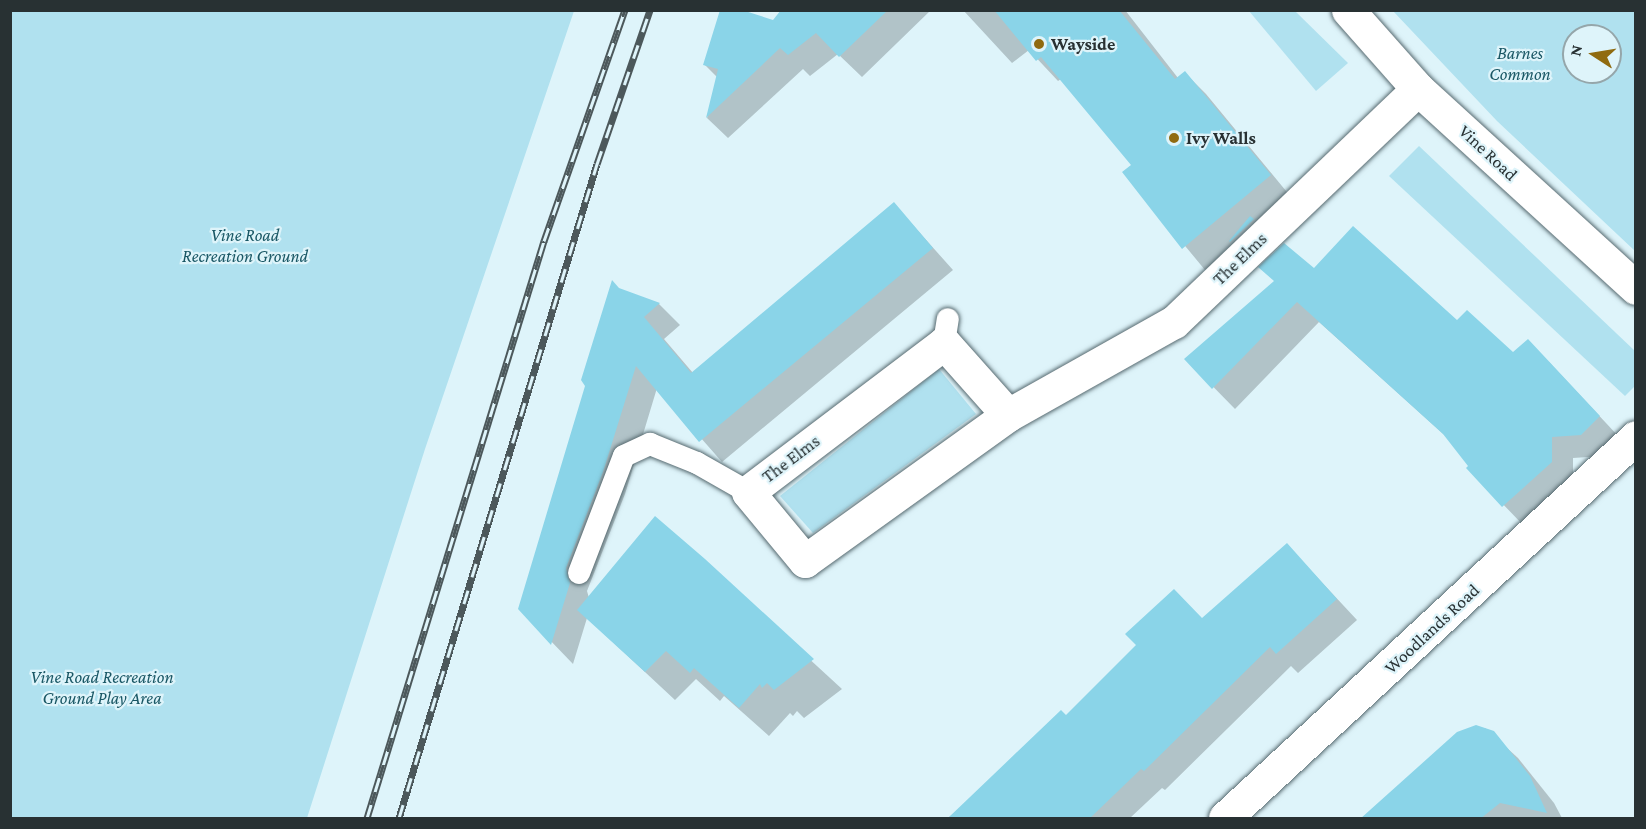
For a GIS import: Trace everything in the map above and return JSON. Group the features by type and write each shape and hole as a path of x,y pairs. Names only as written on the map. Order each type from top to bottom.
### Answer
{"street":[{"name":"Vine Road","path":"1348,10 1418,89 1635,288"},
{"name":"The Elms","path":"1008,415 946,331 747,492 806,561 1008,415 1174,322 1418,89"},
{"name":"Woodlands Road","path":"1225,819 1635,437"}],"lane":[{"path":"579,573 624,456 650,444 697,463 747,492"}],"green space":[{"name":"Vine Road Recreation Ground","path":"10,11 574,11 425,449 307,818 11,818"},
{"path":"1249,11 1295,11 1348,63 1316,91"},
{"name":"Barnes Common","path":"1393,11 1635,11 1635,251 1497,121"},
{"path":"1419,146 1635,351 1635,386 1625,396 1389,176"},
{"path":"939,369 976,414 813,533 780,496"}],"building":[{"path":"720,10 742,10 773,20 781,10 888,10 839,57 816,33 788,55 780,48 706,118 718,69 703,65"},
{"name":"Ivy Walls","path":"994,10 1119,10 1175,79 1185,71 1271,175 1182,249 1122,172 1131,165 1041,57 1036,61"},
{"path":"894,202 933,248 699,442 636,366 603,472 566,568 570,583 551,645 518,609 585,386 581,380 612,280 619,288 660,303 644,317 691,373"},
{"path":"1250,216 1254,219 1230,242 1229,241"},
{"path":"1353,226 1457,320 1467,310 1513,352 1528,339 1600,416 1581,435 1552,437 1552,462 1502,507 1466,468 1468,466 1443,434 1297,302 1212,389 1184,359 1274,281 1258,267 1284,243 1314,268"},
{"path":"655,516 814,659 774,690 767,683 762,688 760,684 739,708 694,668 690,673 666,651 645,672 577,610"},
{"path":"1287,543 1337,599 1276,654 1270,647 1144,771 1141,769 1089,819 947,819 1061,710 1066,715 1136,645 1125,634 1174,589 1202,618"},
{"path":"1476,725 1494,731 1530,776 1547,813 1500,803 1480,819 1360,819 1457,732"}],"railway":[{"path":"367,818 544,241 625,10"},
{"path":"399,818 597,164 650,10"}],"place":[{"name":"Wayside","path":"1039,44"},
{"name":"Ivy Walls","path":"1174,138"}],"park label":[{"name":"Vine Road Recreation Ground Play Area","path":"102,688"}]}
